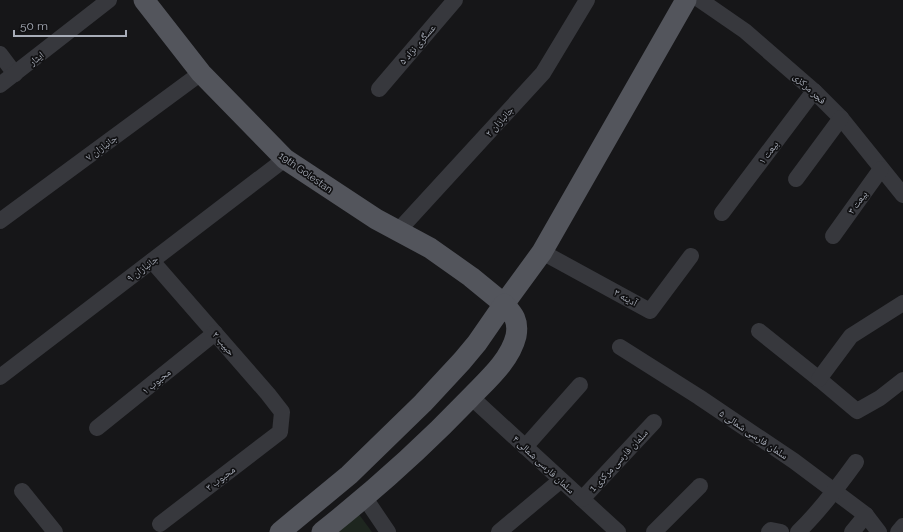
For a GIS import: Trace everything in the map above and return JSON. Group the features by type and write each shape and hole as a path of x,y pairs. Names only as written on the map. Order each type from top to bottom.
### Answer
{"main road":[{"name":"19th Golestan","path":"144,0 201,73 285,160 376,220 430,248 471,277 514,314 516,322 516,336 508,353 499,366 471,397 404,464 365,498 322,532"},
{"path":"280,532 348,476 372,454 448,376 477,342 542,252 686,0"},
{"path":"448,376 471,397"},
{"path":"348,476 365,498"}],"street":[{"name":"ایثار","path":"0,86 109,0"},
{"name":"عسگری نژاد ۵","path":"379,89 455,0"},
{"name":"جانبازان ۲","path":"398,231 543,73 587,0"},
{"name":"فجر مرکزی","path":"700,0 745,31 814,91 841,118 881,169 903,194"},
{"path":"0,54 15,74"},
{"name":"جانبازان ۷","path":"0,221 201,73"},
{"name":"بیعت ۱","path":"722,213 814,91"},
{"path":"796,179 841,118"},
{"name":"جانبازان ۹","path":"0,377 285,160"},
{"name":"بیعت ۳","path":"833,236 881,169"},
{"name":"آدینه ۳","path":"542,252 650,311 691,256"},
{"name":"حبیب ۲","path":"152,261 282,412 280,432"},
{"path":"819,379 851,336 903,303"},
{"path":"759,331 857,411 880,398 903,380"},
{"name":"محبوب ۱","path":"97,428 215,333"},
{"name":"سلمان فارسی شمالی ۵","path":"620,348 699,397 794,461 866,515 879,532"},
{"path":"525,447 580,385"},
{"name":"سلمان فارسی شمالی ۴","path":"471,397 618,532"},
{"name":"سلمان فارسی مرکزی 1","path":"582,499 654,422"},
{"name":"محبوب ۳","path":"160,524 280,432"},
{"path":"798,532 835,492 856,462"},
{"path":"499,532 561,480"},
{"path":"654,532 700,486"},
{"path":"22,491 56,532"},
{"path":"365,498 388,532"},
{"path":"852,532 866,515"},
{"path":"898,532 903,526"},
{"path":"769,532 771,530 781,532"}],"shaded area":[{"path":"352,505 372,532 320,532"}]}
